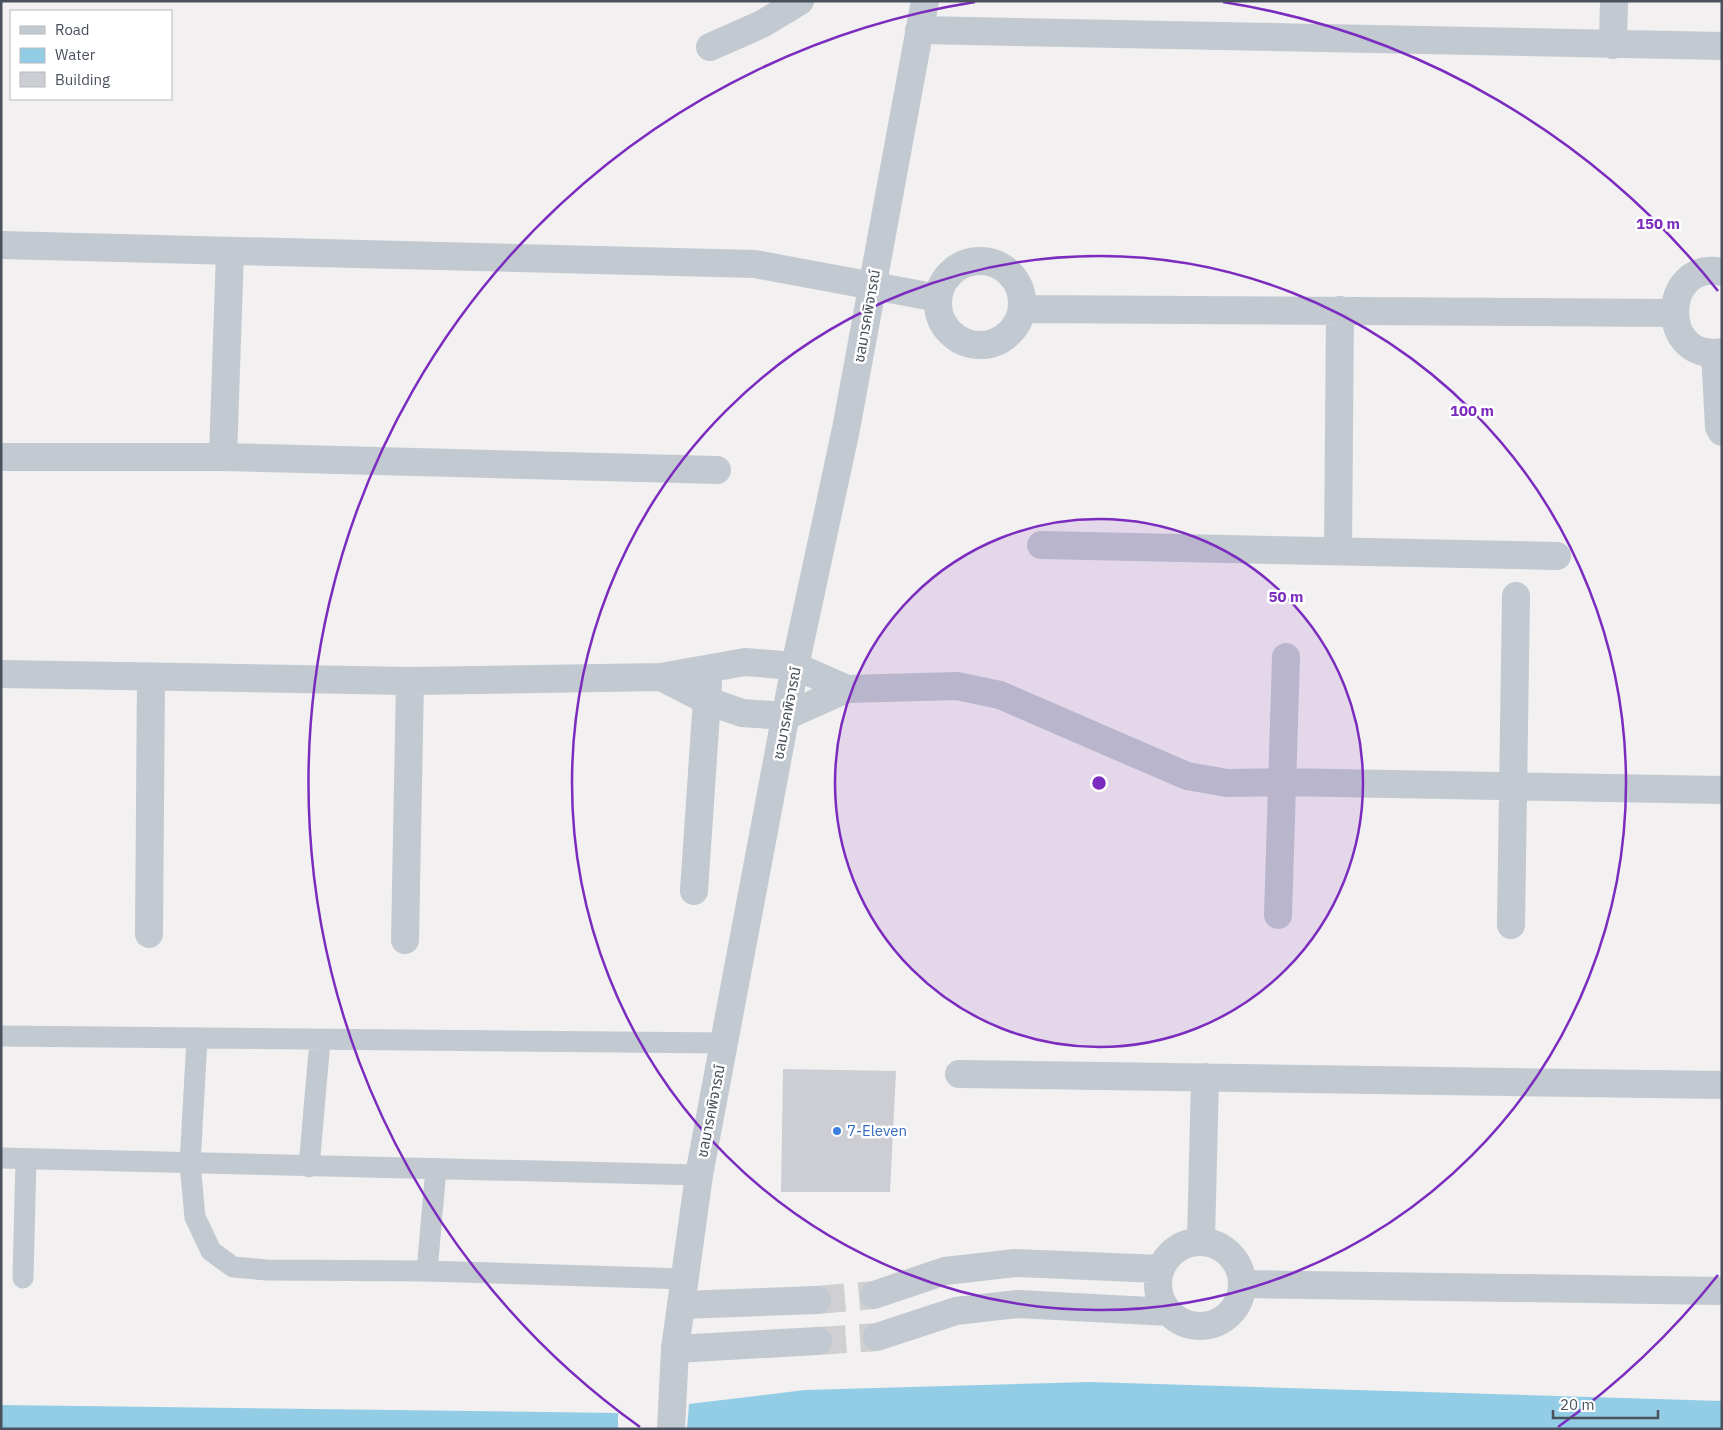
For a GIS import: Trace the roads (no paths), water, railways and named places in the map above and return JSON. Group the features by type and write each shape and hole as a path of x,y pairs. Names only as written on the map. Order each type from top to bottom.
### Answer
{"street":[{"path":"710,47 762,24 800,1"},
{"name":"ชลมารคพิจารณ์","path":"671,1429 675,1349 699,1175 795,666 846,429 925,1"},
{"path":"1613,45 1614,1"},
{"path":"920,30 1722,46"},
{"path":"1,245 755,264 938,298"},
{"path":"223,457 230,251"},
{"path":"972,261 986,261 999,265 1010,272 1018,284 1022,296 1022,309 1018,323 1010,335 996,343 982,346 967,344 954,338 944,327 938,313 938,298 941,285 949,274 960,266 972,261"},
{"path":"1722,272 1705,272 1692,278 1679,293 1674,313 1682,336 1703,351 1718,352 1719,427 1722,432"},
{"path":"1022,309 1674,313"},
{"path":"1338,551 1340,310"},
{"path":"1,457 223,457 717,470"},
{"path":"1041,545 1557,556"},
{"path":"1511,925 1515,786 1516,596"},
{"path":"1278,914 1286,657"},
{"path":"1,674 410,681 661,677 708,667 745,662 795,666 847,689"},
{"path":"694,891 708,701 708,667"},
{"path":"661,677 708,701 742,713 786,716 847,689 957,686 1000,695 1187,776 1227,783 1282,782 1722,790"},
{"path":"149,934 151,678"},
{"path":"405,940 410,681"},
{"path":"959,1074 1722,1084"},
{"path":"1201,1241 1205,1077"},
{"path":"1201,1241 1217,1245 1230,1254 1240,1267 1242,1284 1240,1298 1233,1311 1221,1320 1207,1325 1192,1325 1179,1320 1170,1312 1160,1298 1158,1283 1160,1269 1176,1249 1188,1243 1201,1241"},
{"path":"874,1295 945,1272 1015,1263 1160,1269"},
{"path":"1242,1284 1722,1291"},
{"path":"683,1292 818,1300"},
{"path":"877,1337 956,1311 1018,1304 1170,1312"},
{"path":"675,1349 818,1341"}],"lane":[{"path":"1,1036 724,1044"},
{"path":"197,1039 190,1164 195,1217 212,1251 233,1267 267,1270 427,1271 683,1292"},
{"path":"309,1166 320,1040"},
{"path":"1,1158 699,1175"},
{"path":"24,1278 26,1159"},
{"path":"427,1271 436,1169"}],"water":[{"path":"1090,1382 1722,1401 1722,1429 687,1429 689,1404 805,1390"},
{"path":"1,1405 618,1413 618,1429 1,1429"}],"tunnel":[{"path":"817,1300 874,1295"},
{"path":"818,1341 877,1337"}],"place":[{"name":"7-Eleven","path":"837,1131"}]}
